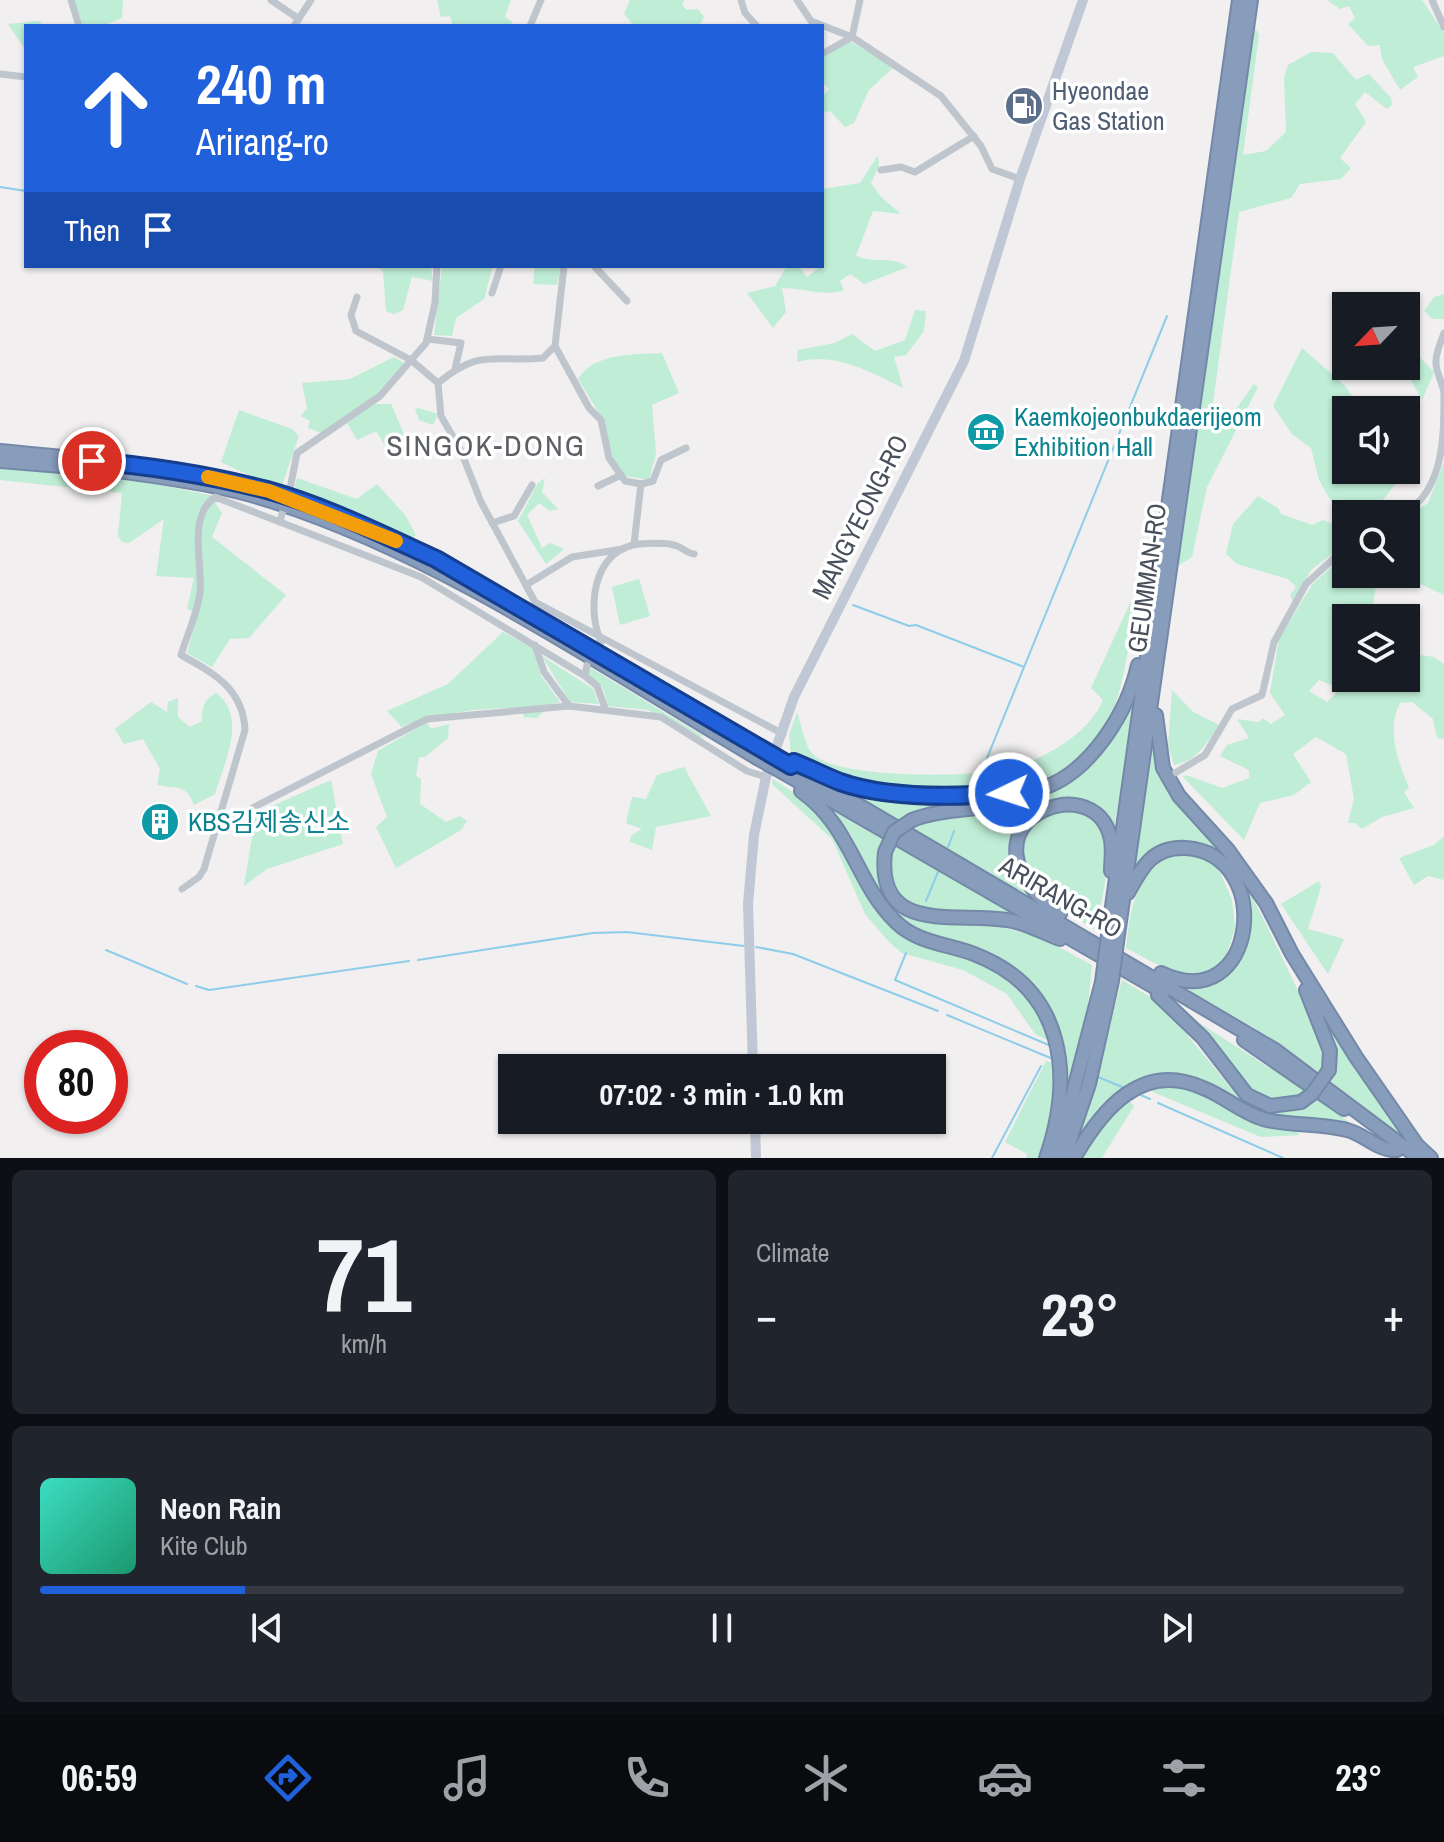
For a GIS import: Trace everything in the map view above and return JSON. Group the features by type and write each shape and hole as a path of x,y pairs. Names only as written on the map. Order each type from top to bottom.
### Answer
{"highway":[{"name":"GEUMMAN-RO","path":"1064,1158 1089,1084 1106,1019 1117,882 1149,635 1239,0"},
{"name":"GEUMMAN-RO","path":"1112,938 1122,903 1251,0"},
{"name":"ARIRANG-RO","path":"0,451 193,474 269,491 333,513 436,559 759,754"},
{"name":"ARIRANG-RO","path":"0,461 116,471 208,485 321,518 432,568 1071,933 1145,972 1275,1050 1419,1158"},
{"path":"1117,882 1111,879 1111,838 1096,816 1070,804 1040,810 1030,818 1019,834 1015,857 1019,870 1046,904 1069,921 1071,933 1065,941 1012,920 916,914 900,906 891,895 884,874 885,852 894,832 912,820 932,812 1014,802 1076,769 1109,731 1135,680 1145,635 1149,635"},
{"path":"1155,679 1159,680 1155,728 1163,768 1179,796 1228,850 1263,902 1356,1057 1417,1145 1431,1158"},
{"path":"1044,788 962,796 882,790 841,782 794,762 787,769 787,781 828,813 845,836 877,900 898,924 931,942 973,954 1006,971 1036,1000 1056,1038 1062,1078 1060,1110 1046,1158"},
{"path":"1122,903 1140,869 1154,853 1173,847 1216,855 1232,873 1244,898 1244,924 1236,953 1225,971 1211,980 1194,983 1176,980 1154,970 1145,972"},
{"path":"1157,988 1158,995 1203,1038 1247,1095 1270,1106 1301,1102 1312,1094 1329,1070 1330,1051 1314,1006 1263,902"},
{"name":"ARIRANG-RO","path":"1071,933 1303,1079 1402,1154"},
{"name":"GEUMMAN-RO","path":"1056,1158 1107,982"},
{"path":"1074,1158 1098,1118 1115,1100 1139,1086 1156,1083 1191,1084 1263,1119 1344,1129 1402,1154"}],"street":[{"path":"71,0 78,24"},
{"path":"271,0 297,23 311,0"},
{"path":"531,24 541,0"},
{"path":"741,0 745,13 755,24"},
{"path":"797,0 811,21 819,24"},
{"path":"824,53 852,37 860,0"},
{"name":"MANGYEONG-RO","path":"753,1054 748,904 754,835 766,777 800,684 964,361 1020,179 1083,0"},
{"path":"1432,0 1444,27"},
{"path":"824,26 852,37 941,96 974,136 992,169 1020,179"},
{"path":"0,74 24,77"},
{"path":"881,170 901,167 915,172 974,136"},
{"path":"290,489 297,453 380,396 428,339 437,268"},
{"path":"492,293 500,268"},
{"path":"564,268 555,346 589,408 601,420 609,458 625,481 641,484 653,481 661,460 686,448"},
{"path":"596,268 627,301"},
{"path":"357,297 351,315 356,331 411,360 438,383 441,416 460,449 492,523 535,602 597,632 731,709 783,734"},
{"path":"1420,505 1435,483 1444,454 1444,391 1435,362 1444,333"},
{"path":"428,339 461,343 455,369"},
{"path":"438,383 455,369 480,357 507,361 543,358 555,346"},
{"path":"598,486 621,475"},
{"path":"634,544 641,484"},
{"path":"492,523 514,516 532,485"},
{"path":"182,889 199,877 204,869 245,730 244,713 229,685 181,655 200,595 200,517 206,504 215,497 421,577 585,676 597,686 605,708"},
{"path":"280,522 283,510"},
{"path":"598,647 601,642 597,632 595,580 606,564 634,544 677,546 694,554"},
{"path":"526,585 572,557 624,549"},
{"path":"1175,773 1205,755 1232,709 1262,695 1274,642 1306,584 1332,560"},
{"path":"535,645 544,672 569,706"},
{"path":"585,676 587,665"},
{"path":"215,827 427,719 569,706 661,717 747,771 766,777"},
{"path":"755,1134 756,1158"}],"green space":[{"path":"74,0 123,0 122,18 107,24 82,24"},
{"path":"437,0 511,0 505,17 512,24 452,24 450,16 441,17"},
{"path":"630,0 684,0 682,5 687,10 698,9 704,17 700,24 632,24 624,14"},
{"path":"1327,0 1422,0 1444,33 1444,56 1413,67 1418,77 1400,90 1382,59 1380,45 1368,46 1348,24 1355,18 1349,6 1340,9"},
{"path":"40,21 41,24 24,24 24,48 8,24"},
{"path":"1253,24 1259,35 1243,155 1266,151 1286,132 1284,78 1288,65 1311,52 1333,53 1356,80 1369,74 1391,98 1392,105 1387,109 1365,92 1355,104 1366,122 1340,158 1351,168 1341,179 1300,184 1291,198 1239,212 1213,403 1234,412 1254,384 1258,387 1207,487 1192,557 1176,567"},
{"path":"849,41 894,67 869,90 854,123 845,127 830,111 824,112 824,95 829,89 824,83 824,57"},
{"path":"878,155 879,165 871,183 880,196 901,214 873,211 856,256 895,261 908,267 864,284 850,274 840,281 844,290 836,292 782,288 786,312 773,328 747,293 775,286 786,268 800,268 807,277 824,268 824,189 860,183"},
{"path":"378,268 431,268 433,281 412,277 403,310 394,314 386,311 383,271"},
{"path":"442,268 492,268 484,299 456,318 452,336 434,335"},
{"path":"535,268 561,268 557,285 533,284"},
{"path":"1444,294 1444,319 1432,319 1424,311 1434,297"},
{"path":"915,310 926,311 924,331 906,355 894,357 903,388 838,361 811,359 797,362 798,350 835,343 852,334 875,351 905,340"},
{"path":"1302,348 1332,374 1332,380 1338,380 1352,396 1332,396 1332,484 1395,484 1383,500 1332,500 1332,503 1319,480 1311,448 1292,434 1273,406"},
{"path":"662,353 679,393 652,405 656,454 649,480 625,476 613,460 604,421 578,379 585,370 604,359"},
{"path":"394,357 404,363 378,394 321,433 308,428 310,421 301,416 307,408 302,383 350,379"},
{"path":"1420,358 1434,372 1422,400 1411,380 1420,380"},
{"path":"374,404 391,404 406,439 387,449 376,431 357,440 347,423"},
{"path":"415,409 438,414 433,425 419,420"},
{"path":"239,410 292,429 299,436 282,485 259,480 221,462"},
{"path":"1444,462 1444,595 1420,584 1420,508 1428,503"},
{"path":"0,468 140,481 210,495 222,513 212,537 286,595 249,638 230,639 212,667 187,653 198,613 187,609 194,578 156,576 164,519 129,543 122,542 118,536 122,493 0,480"},
{"path":"297,478 357,499 377,484 405,515 416,535 411,539 294,490"},
{"path":"545,478 542,492 558,509 550,511 539,503 527,515 542,548 550,543 564,549 546,564 518,521 538,483"},
{"path":"1258,496 1278,508 1281,514 1312,525 1323,520 1332,524 1332,554 1311,570 1294,603 1290,595 1296,587 1288,579 1237,564 1226,554 1233,524"},
{"path":"1332,566 1332,588 1376,588 1373,604 1332,604 1332,686 1319,680 1309,691 1327,702 1337,692 1420,692 1420,655 1434,657 1444,664 1444,739 1437,738 1433,719 1412,702 1400,703 1394,724 1395,746 1409,788 1404,792 1414,808 1382,817 1362,829 1355,823 1348,823 1354,799 1346,754 1316,737 1293,754 1311,782 1294,795 1260,803 1244,840 1183,777 1186,775 1222,788 1249,778 1249,770 1220,756 1227,745 1249,738 1237,719 1259,722 1263,718 1271,724 1285,715 1270,693 1279,639 1312,585"},
{"path":"639,579 650,616 620,625 612,587"},
{"path":"1132,599 1136,602 1128,651 1110,720 1084,755 1043,783 1025,788 974,791 890,786 840,777 791,755 789,735 797,712 811,752 825,761 848,768 911,774 976,773 1002,770 1032,761 1079,732 1097,712 1103,700 1091,688"},
{"path":"503,632 533,648 541,676 560,702 551,704 537,718 524,717 521,709 493,709 444,715 402,727 387,711 448,684"},
{"path":"542,656 593,689 599,704 570,702"},
{"path":"589,667 703,736 699,738 648,710 608,706 603,688 588,674"},
{"path":"1172,690 1193,712 1219,725 1195,755 1174,765 1168,746"},
{"path":"216,693 226,703 231,715 231,741 215,794 194,805 184,790 157,785 160,769 143,739 124,744 115,729 151,702 167,712 168,702 178,698 178,717 190,727 202,721 204,705"},
{"path":"1137,698 1111,846 1110,821 1087,805 1071,800 1044,805 1024,821 1017,833 1012,859 1015,872 1037,904 910,829 928,820 1071,778"},
{"path":"427,722 431,729 449,724 448,738 425,757 419,757 416,776 421,779 420,804 446,822 460,816 467,821 461,830 396,868 376,827 387,817 371,774 378,751"},
{"path":"1151,741 1158,776 1183,812 1238,871 1260,912 1321,1038 1323,1067 1320,1073 1254,1028 1183,987 1216,982 1239,959 1248,913 1227,862 1208,847 1176,843 1129,881"},
{"path":"684,767 711,816 656,827 652,850 630,842 631,836 642,829 626,823 632,797 646,799 657,775"},
{"path":"773,779 796,794 831,825 876,905 896,929 913,940 981,965 1011,984 1035,1010 1053,1043 1035,1034 1007,994 963,970 902,953 889,942 865,914 832,839 772,784"},
{"path":"331,780 343,844 267,869 244,886 256,813"},
{"path":"835,786 1006,804 923,810 898,822"},
{"path":"1053,809 1077,813 1093,822 1103,835 1107,870 1096,930 1049,899 1019,851 1030,825"},
{"path":"831,810 884,838 879,875 886,893 934,923 990,924 1040,937 1092,965 1088,1006 1066,1108 1064,1042 1037,991 1001,960 906,924 886,904 851,835"},
{"path":"1444,836 1444,880 1428,876 1414,885 1399,858 1434,845"},
{"path":"895,843 1027,922 910,904 898,896 891,885 890,867"},
{"path":"1179,852 1204,856 1219,870 1232,900 1235,928 1224,963 1197,978 1160,966 1126,948 1138,890 1154,867"},
{"path":"1319,881 1321,887 1308,929 1344,939 1328,974 1281,904"},
{"path":"1122,980 1162,1004 1230,1087 1260,1108 1276,1110 1315,1098 1359,1129 1268,1117 1192,1079 1143,1079 1105,1102 1077,1141"},
{"path":"1317,1006 1405,1139 1328,1079 1334,1054"},
{"path":"1187,1015 1307,1092 1275,1101 1254,1093 1222,1062"},
{"path":"1046,1061 1056,1064 1056,1110 1040,1158 1026,1158 1027,1154 1005,1142"},
{"path":"1157,1087 1186,1088 1211,1098 1256,1124 1295,1130 1300,1135 1261,1137 1148,1090"},
{"path":"1129,1100 1134,1106 1102,1158 1079,1158 1108,1112"}],"waterway":[{"path":"0,187 24,191"},
{"path":"983,768 1167,316"},
{"path":"853,605 909,626 916,625 1024,667"},
{"path":"976,781 979,777"},
{"path":"948,847 954,831"},
{"path":"926,901 938,872"},
{"path":"418,960 593,933 627,932 744,946"},
{"path":"756,947 793,954 938,1011"},
{"path":"106,950 187,984"},
{"path":"906,953 895,980 1051,1046"},
{"path":"196,986 209,990 409,961"},
{"path":"947,1015 1053,1059"},
{"path":"992,1158 1041,1066"},
{"path":"1098,1077 1127,1089"},
{"path":"1136,1093 1150,1099"},
{"path":"1158,1103 1283,1158"}],"slow traffic":[{"path":"208,477 269,491 333,513 396,541"}],"place":[{"name":"Hyeondae Gas Station","path":"1024,106"},
{"name":"Kaemkojeonbukdaerijeom Exhibition Hall","path":"986,432"},
{"name":"KBS김제송신소","path":"160,822"}],"district":[{"name":"SINGOK-DONG","path":"486,446"}],"route":[{"path":"92,461 154,467 269,491 333,513 395,540 436,559 791,766 794,762 841,782 882,790 962,796 1009,793"}]}
